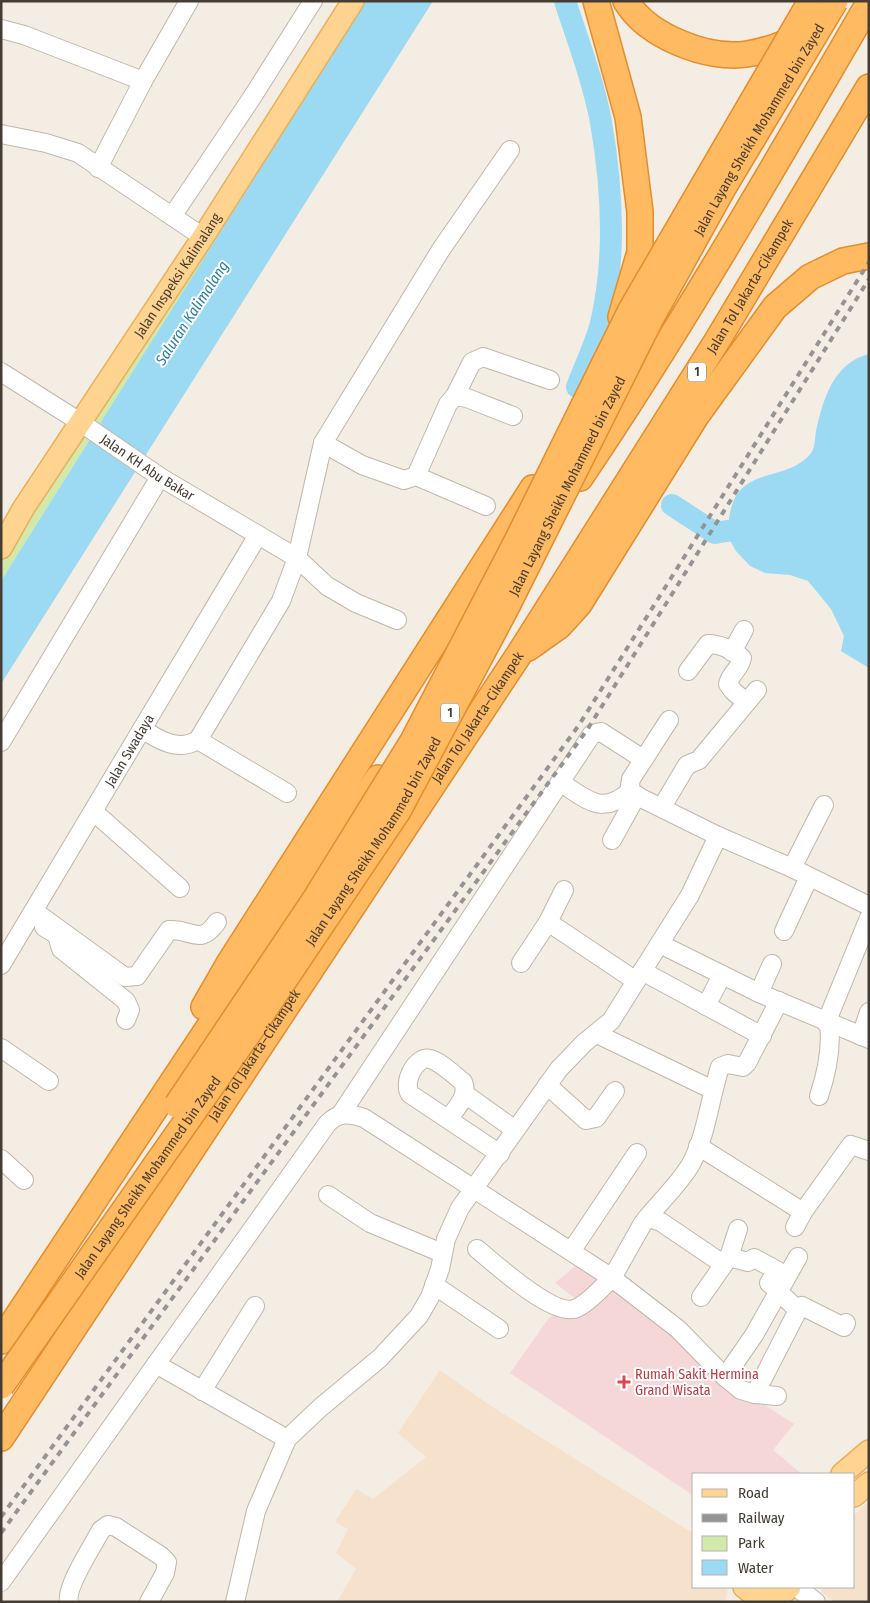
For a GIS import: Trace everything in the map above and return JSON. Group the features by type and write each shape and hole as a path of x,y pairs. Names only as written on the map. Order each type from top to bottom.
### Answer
{"highway":[{"path":"84,1215 230,962 564,439 609,348 625,306 640,252 640,212 628,117 596,1"},
{"path":"626,1 645,24 671,40 721,53 746,54 783,45 800,36 817,24 836,1"},
{"name":"Jalan Layang Sheikh Mohammed bin Zayed","path":"1,1360 271,967 414,741 517,541 631,310 811,1"},
{"name":"Jalan Layang Sheikh Mohammed bin Zayed","path":"1,1386 252,1028 398,811 507,606 651,318 723,188 836,1"},
{"name":"1","path":"1,1341 336,837 493,609 639,389 748,212 869,3"},
{"name":"Jalan Tol Jakarta–Cikampek","path":"1,1438 520,653 717,341 869,87"},
{"path":"520,653 559,626 579,604 696,416 775,307 810,277 843,261 869,256"}],"main road":[{"name":"Jalan Inspeksi Kalimalang","path":"1,548 23,509 85,425 353,1"},
{"path":"843,1473 869,1450"},
{"path":"855,1495 869,1483"},
{"path":"733,1602 738,1588"},
{"path":"745,1588 768,1600 778,1596 789,1588"}],"street":[{"path":"98,168 143,80 189,1"},
{"path":"173,214 252,99 313,1"},
{"path":"1,29 24,35 143,80"},
{"path":"1,134 70,149 173,214 203,237"},
{"path":"142,730 165,742 176,745 192,743 198,740 281,601 297,558 323,442 440,251 510,150"},
{"path":"416,476 448,404 455,396 472,362 483,357 550,380"},
{"name":"Jalan KH Abu Bakar","path":"1,372 85,425 144,464 160,477 297,558 327,586 356,602 397,620"},
{"path":"455,396 467,398 513,416"},
{"path":"323,442 362,465 404,480 416,476 486,506"},
{"path":"1,742 160,477"},
{"name":"Jalan Swadaya","path":"1,965 258,535"},
{"path":"732,652 744,630"},
{"path":"662,807 687,765 698,760 752,696 733,691 728,684 730,678 740,666 742,658 722,647 708,644 688,671"},
{"path":"612,840 633,793 631,779 669,720"},
{"path":"1,1582 327,1124 340,1114 560,782 596,732 601,732 643,760"},
{"path":"198,740 287,793"},
{"path":"560,782 588,800 600,803 611,804 633,793"},
{"path":"633,793 718,836 792,868 869,906"},
{"path":"792,868 824,805"},
{"path":"94,812 180,888"},
{"path":"235,1602 256,1511 286,1439 380,1358 419,1316 440,1269 442,1253 450,1229 473,1189 500,1154 547,1085 572,1054 611,1021 690,895 718,836"},
{"path":"784,931 809,877"},
{"path":"521,963 548,922 564,890"},
{"path":"31,914 125,977 131,978 137,976 169,930 176,929 195,936 203,935 210,931 217,922"},
{"path":"31,914 57,935 61,949 126,1001 130,1010 126,1020"},
{"path":"819,1096 831,1039 827,1023 869,918"},
{"path":"548,922 639,976 706,1006 762,1036"},
{"path":"660,944 759,993 865,1038 869,1012"},
{"path":"759,993 772,964"},
{"path":"706,1006 722,975"},
{"path":"477,1249 513,1279 561,1309 577,1308 612,1278 646,1219 689,1167 712,1104 713,1090 720,1067 728,1064 743,1067 762,1036 779,1001"},
{"path":"597,1034 713,1090"},
{"path":"1,1048 49,1081"},
{"path":"449,1118 465,1094 463,1082 432,1059 420,1060 409,1077 406,1088 410,1094 449,1118 500,1154"},
{"path":"547,1085 586,1120 592,1121 615,1090"},
{"path":"465,1094 516,1130"},
{"path":"340,1114 352,1114 364,1118 473,1189 572,1250 678,1329 725,1377 741,1390 755,1394 777,1396"},
{"path":"698,1146 799,1219 851,1144 869,1151"},
{"path":"572,1250 638,1153"},
{"path":"1,1159 24,1180"},
{"path":"328,1196 370,1224 442,1253"},
{"path":"646,1219 655,1218 726,1261 748,1262 754,1258 778,1270 769,1283 798,1310"},
{"path":"701,1297 726,1261 738,1229"},
{"path":"725,1377 754,1335 798,1256"},
{"path":"434,1285 499,1329"},
{"path":"202,1391 255,1306"},
{"path":"755,1394 798,1310 802,1306 844,1327 846,1323"},
{"path":"156,1364 286,1439"},
{"path":"69,1602 68,1593 73,1583 101,1530 108,1525 146,1546 167,1562 166,1573 149,1602"},
{"path":"797,1588 816,1602"}],"shaded area":[{"name":"Rumah Sakit Hermina Grand Wisata","path":"584,1259 757,1400 794,1424 773,1450 801,1473 692,1473 692,1495 510,1373 549,1318 577,1300 555,1283"},
{"path":"440,1370 488,1404 692,1533 692,1588 728,1588 725,1602 337,1602 356,1569 336,1553 348,1529 335,1522 356,1489 373,1499 426,1457 398,1433"},
{"path":"869,1501 869,1602 834,1602 822,1592 821,1588 855,1588 855,1514"}],"green space":[{"path":"353,1 370,1 1,581 1,546"}],"water":[{"name":"Saluran Kalimalang","path":"366,1 433,1 1,684 1,581"},
{"path":"869,354 869,668 841,651 844,636 831,609 808,581 790,575 765,573 750,566 736,551 727,535 732,505 738,493 747,484 757,479 791,468 802,462 811,453 822,407 832,384 847,365"}],"waterway":[{"path":"565,1 598,106 608,171 611,222 606,299 599,330 577,387"},
{"path":"672,505 715,533 727,531"}],"railway":[{"path":"1,1517 579,725 869,262"},
{"path":"1,1533 587,730 869,279"}],"place":[{"name":"Rumah Sakit Hermina Grand Wisata","path":"624,1382"}]}
